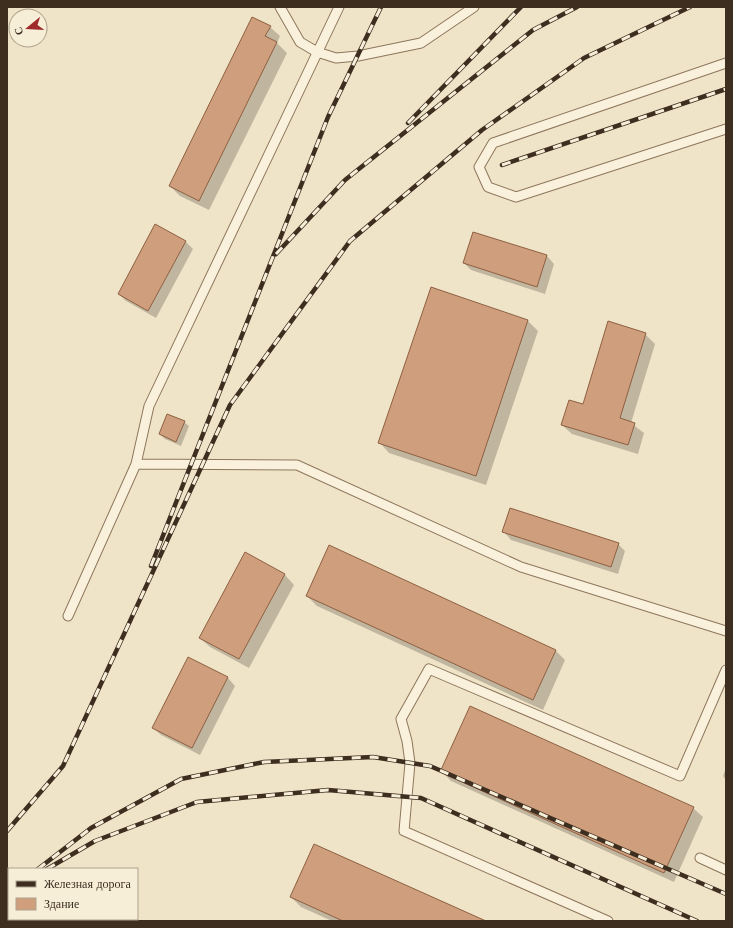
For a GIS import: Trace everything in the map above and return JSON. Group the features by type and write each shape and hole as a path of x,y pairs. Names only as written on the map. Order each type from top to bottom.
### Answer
{"lane":[{"path":"280,7 300,42 317,52 336,58 358,56 421,43 474,7"},
{"path":"68,616 136,464 149,406 339,7"},
{"path":"726,63 493,143 479,167 488,187 516,197 726,129"},
{"path":"136,464 297,465 521,567 726,631"},
{"path":"608,921 404,830 410,763 408,741 401,719 429,669 680,776 726,670"},
{"path":"700,858 726,870"}],"building":[{"path":"252,17 271,26 265,36 277,42 199,201 169,186"},
{"path":"155,224 186,241 148,311 118,294"},
{"path":"473,232 547,255 537,287 463,263"},
{"path":"431,287 528,320 476,476 378,443"},
{"path":"608,321 646,333 620,418 635,423 628,445 561,425 569,400 583,404"},
{"path":"167,414 185,421 176,442 159,434"},
{"path":"510,508 619,543 611,567 502,532"},
{"path":"329,545 556,650 533,700 306,596"},
{"path":"245,552 285,574 239,659 199,638"},
{"path":"188,657 228,677 192,748 152,728"},
{"path":"470,706 694,807 664,873 440,772"},
{"path":"314,844 486,921 343,921 290,897"}],"railway":[{"path":"151,566 328,117 381,7"},
{"path":"408,123 521,7"},
{"path":"276,254 345,180 533,30 577,7"},
{"path":"7,831 63,766 230,405 350,241 482,130 584,58 690,7"},
{"path":"502,165 726,89"},
{"path":"39,868 91,828 181,779 264,762 373,757 430,766 726,894"},
{"path":"49,868 95,841 197,802 328,790 421,798 697,921"}]}
